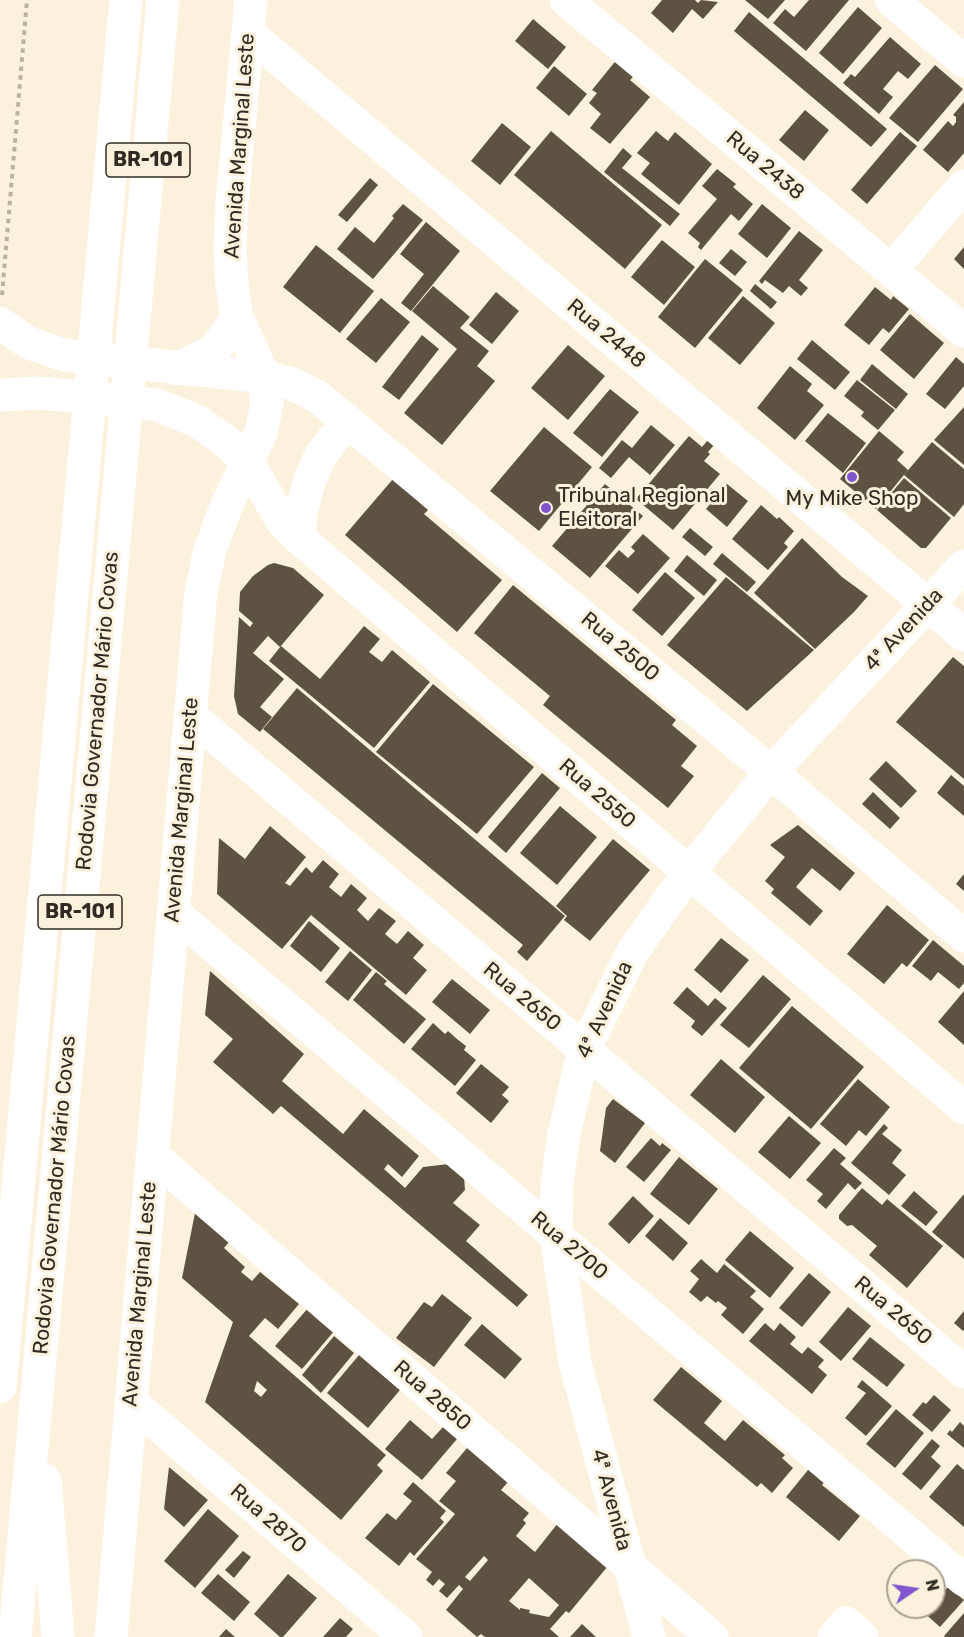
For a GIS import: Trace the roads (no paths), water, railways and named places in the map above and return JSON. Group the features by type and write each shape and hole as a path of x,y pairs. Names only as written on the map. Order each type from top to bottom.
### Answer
{"main road":[{"name":"Rodovia Governador Mário Covas","path":"0,1387 3,1334 126,0"},
{"name":"Rodovia Governador Mário Covas","path":"15,1637 163,0"},
{"name":"Avenida Marginal Leste","path":"111,1637 201,592 210,549 226,507 261,433 267,403 264,377 237,317 230,249 232,202 251,0"},
{"name":"Rua 2438","path":"566,0 964,331"},
{"path":"891,0 964,61"},
{"name":"Rua 2448","path":"248,33 964,635"},
{"path":"891,270 964,186"},
{"name":"Rua 2500","path":"1,310 29,343 64,355 264,377 293,384 318,397 771,772 964,936"},
{"path":"176,369 199,360 213,351 237,317"},
{"path":"0,395 37,393"},
{"path":"0,404 37,393"},
{"name":"Rua 2550","path":"37,393 157,405 197,421 228,443 248,463 282,521 299,538 964,1108"},
{"path":"299,538 300,514 309,482 321,455 335,437 350,424"},
{"name":"4ª Avenida","path":"649,1637 575,1362 556,1235 557,1184 564,1134 584,1050 633,951 689,872 771,772 964,566"},
{"name":"Rua 2650","path":"190,715 964,1372"},
{"name":"Rua 2700","path":"173,912 964,1580"},
{"name":"Rua 2850","path":"152,1155 712,1637"},
{"path":"37,1395 58,1637"},
{"name":"Rua 2870","path":"131,1402 405,1637"},
{"path":"834,1637 846,1623 862,1637"}],"place":[{"name":"My Mike Shop","path":"852,477"},
{"name":"Tribunal Regional Eleitoral","path":"546,508"}]}
